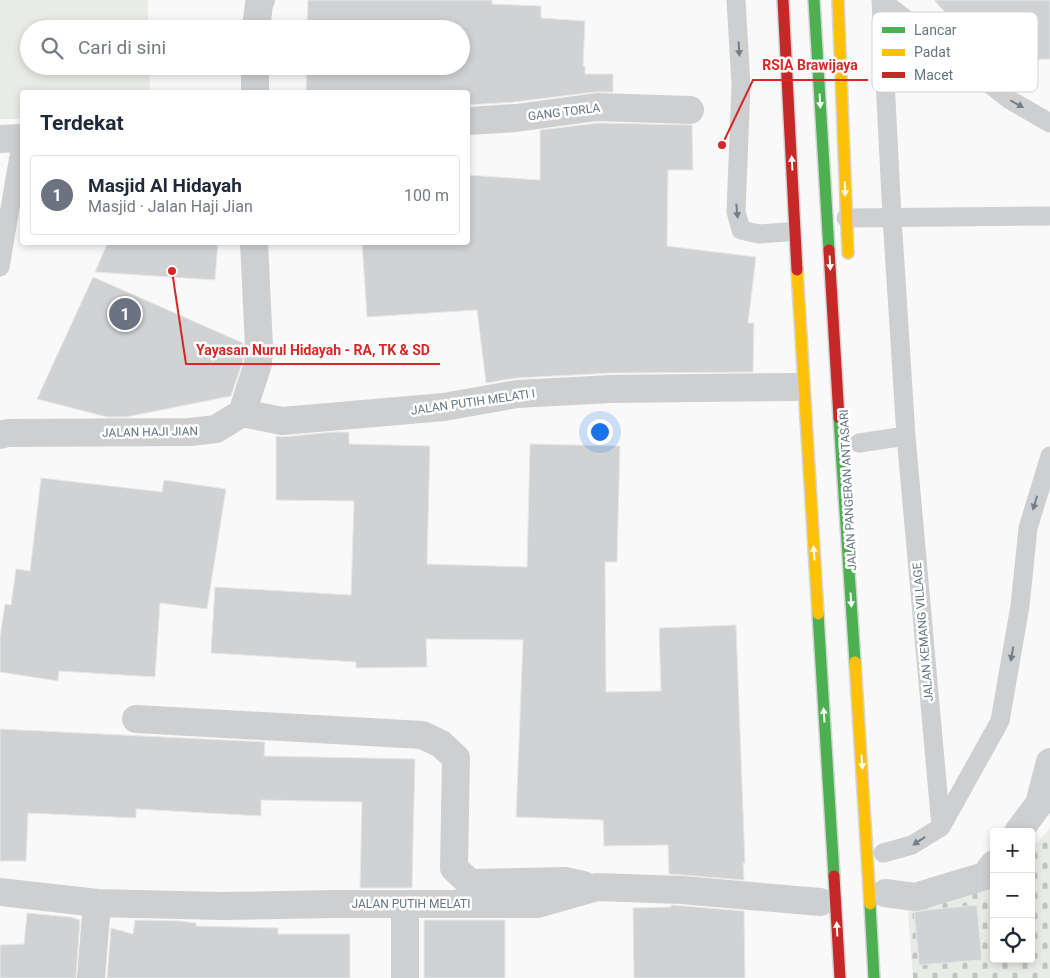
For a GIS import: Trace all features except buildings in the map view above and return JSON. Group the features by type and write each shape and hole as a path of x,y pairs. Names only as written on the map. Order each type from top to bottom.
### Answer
{"main road":[{"path":"773,0 804,565"},
{"path":"783,0 799,312 840,978"},
{"path":"814,0 874,978"},
{"path":"838,0 849,266"}],"street":[{"path":"257,20 261,0"},
{"path":"255,90 256,75"},
{"name":"GANG TORLA","path":"470,121 516,118 597,106 690,110"},
{"path":"242,413 258,364 259,347 254,245"},
{"name":"JALAN PUTIH MELATI I","path":"242,413 282,421 444,407 517,394 611,389 795,387"},
{"name":"JALAN HAJI JIAN","path":"0,435 8,433 190,432 216,429 242,413"},
{"path":"136,719 422,735 441,744 456,758 454,868 470,883 565,882 597,887"},
{"path":"1021,828 1039,804 1050,762"},
{"path":"885,894 915,896 985,876 990,869"},
{"name":"JALAN PUTIH MELATI","path":"0,892 97,903 222,906 538,904 597,887 682,890 820,901"},
{"path":"91,978 97,903"},
{"path":"405,904 405,978"}],"lane":[{"path":"736,0 741,85 736,212 741,230 759,234 786,232"},
{"path":"881,0 896,12"},
{"name":"JALAN KEMANG VILLAGE","path":"886,92 906,436 940,827"},
{"path":"1000,92 1010,100 1050,122"},
{"path":"0,267 15,138"},
{"path":"846,218 1050,216"},
{"path":"859,443 906,436"},
{"path":"883,852 912,845 940,827 1000,721 1020,606 1028,528 1050,456"}],"green space":[{"path":"0,0 148,0 148,20 20,20 20,75 149,75 150,90 20,90 20,119 0,119"},
{"path":"1050,825 1050,978 913,978 908,912 990,884 990,963 1035,963 1035,845 1048,831"}],"traffic: fast":[{"path":"814,0 829,250"},
{"path":"839,418 855,662"},
{"path":"818,614 834,876"},
{"path":"870,904 874,978"}],"traffic: slow":[{"path":"838,0 848,253"},
{"path":"797,270 818,614"},
{"path":"855,662 870,904"}],"traffic: jam":[{"path":"783,0 797,270"},
{"path":"829,250 839,418"},
{"path":"834,876 840,978"}],"place":[{"name":"RSIA Brawijaya","path":"722,145"},
{"name":"Yayasan Nurul Hidayah - RA, TK & SD","path":"172,271"},
{"name":"Masjid Al Hidayah","path":"125,314"}]}
